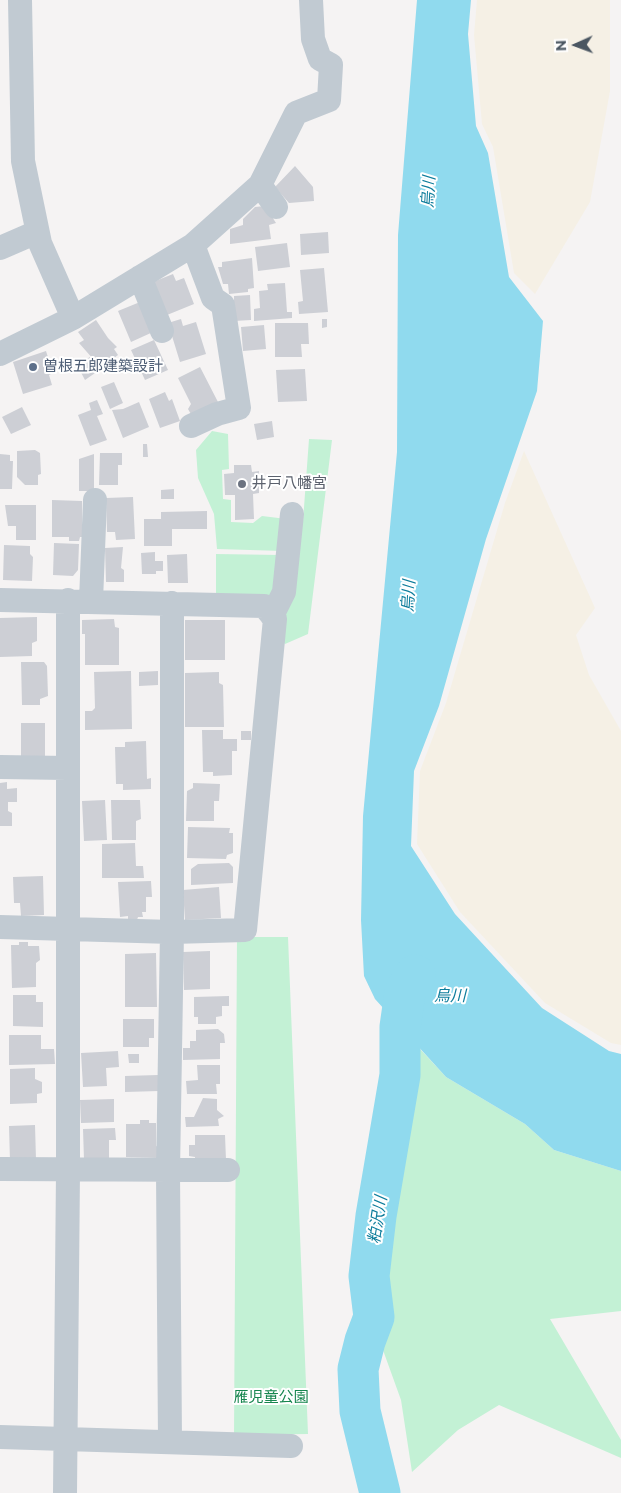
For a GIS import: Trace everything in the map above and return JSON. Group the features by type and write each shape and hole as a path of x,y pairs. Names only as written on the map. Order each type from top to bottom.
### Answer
{"street":[{"path":"20,0 23,161 40,243 73,318"},
{"path":"0,354 73,318 193,245 260,185 296,113 329,100 331,66 320,59 313,39 311,0"},
{"path":"260,185 276,207"},
{"path":"0,248 37,232"},
{"path":"191,426 217,414 239,408 223,305 213,298 193,245"},
{"path":"140,277 162,331"},
{"path":"91,601 95,500"},
{"path":"272,616 284,592 292,514"},
{"path":"0,600 68,600 264,606 275,619 245,930 172,932 0,927"},
{"path":"64,1493 68,1171 68,600"},
{"path":"170,1442 168,1171 172,932 172,603"},
{"path":"0,767 68,768"},
{"path":"0,1169 68,1171 228,1170"},
{"path":"0,1437 291,1446"}],"green space":[{"path":"212,431 228,434 229,469 222,470 223,499 231,500 231,522 253,523 262,516 303,521 309,439 332,440 308,634 285,644 280,639 283,551 217,549 214,514 198,478 196,450"},
{"path":"216,554 280,555 276,589 269,599 216,595"},
{"name":"雁児童公園","path":"237,937 288,937 308,1434 234,1435"},
{"path":"408,1036 446,1077 525,1124 554,1150 621,1171 621,1311 550,1319 621,1440 621,1458 499,1405 458,1430 412,1472 401,1400 379,1339 387,1267 388,1206 393,1145"}],"sand":[{"path":"477,0 610,0 610,91 590,202 535,294 514,273 493,147 482,124 474,35"},
{"path":"524,451 595,608 576,635 589,675 621,731 621,1045 611,1043 545,1003 460,912 417,844 420,771 446,703 505,503"}],"water":[{"name":"烏川","path":"417,0 471,0 468,34 476,126 488,153 509,277 543,321 537,391 486,539 439,706 414,771 411,846 455,914 542,1008 609,1051 621,1054 621,1171 554,1150 525,1124 446,1077 375,999 364,976 361,920 363,816 397,452 398,235"}],"building":[{"path":"295,166 313,187 314,201 289,203 275,187"},
{"path":"265,206 276,223 269,225 271,239 230,244 230,229 243,225 243,219 255,207"},
{"path":"328,232 329,253 301,255 300,234"},
{"path":"287,243 290,267 258,271 255,247"},
{"path":"252,258 254,288 248,289 248,292 229,294 228,284 223,284 218,267 222,267 222,262"},
{"path":"324,268 328,312 299,314 298,302 303,301 300,270"},
{"path":"173,274 176,281 184,278 194,304 167,315 153,282"},
{"path":"285,283 287,312 292,312 292,318 254,321 254,309 260,308 259,291 268,290 267,284"},
{"path":"250,295 251,320 234,321 234,296"},
{"path":"140,302 153,332 131,342 118,311"},
{"path":"181,319 183,326 196,322 206,354 180,362 168,323"},
{"path":"322,319 327,319 327,327 322,328"},
{"path":"96,320 108,338 117,347 114,349 118,355 101,368 79,343 84,340 78,332"},
{"path":"275,323 308,323 309,344 301,344 302,357 275,357"},
{"path":"264,325 266,349 243,351 241,327"},
{"path":"154,340 168,370 145,380 131,350"},
{"name":"曽根五郎建築設計","path":"46,351 53,373 49,375 52,385 23,394 13,362"},
{"path":"90,357 98,371 85,380 77,365"},
{"path":"200,367 218,402 192,416 188,409 191,404 178,378"},
{"path":"305,369 307,401 278,402 276,370"},
{"path":"114,382 123,403 110,409 101,387"},
{"path":"165,392 169,401 172,399 180,421 160,428 149,399"},
{"path":"97,400 103,414 97,416 107,440 90,446 78,415 91,410 89,403"},
{"path":"139,402 149,427 123,438 112,410 123,409"},
{"path":"22,407 31,425 11,434 2,417"},
{"path":"272,421 274,437 257,440 254,424"},
{"path":"143,444 147,444 148,457 143,457"},
{"path":"35,450 40,453 41,474 38,475 38,485 25,485 17,477 17,451"},
{"path":"100,453 122,453 122,465 118,465 118,485 99,485"},
{"path":"0,454 10,455 10,461 13,461 12,489 0,489"},
{"path":"94,454 94,491 79,491 79,459"},
{"name":"井戸八幡宮","path":"234,465 251,465 252,472 259,471 259,493 253,494 254,519 235,520 235,495 225,495 224,474 234,473"},
{"path":"174,489 174,499 161,499 161,490"},
{"path":"133,497 135,539 116,540 115,532 107,532 106,498"},
{"path":"52,500 82,501 82,537 80,537 79,541 69,541 69,537 52,537"},
{"path":"5,505 36,505 36,540 16,540 16,526 8,526"},
{"path":"207,511 207,529 172,529 172,546 144,546 144,519 161,519 161,512"},
{"path":"54,543 79,544 78,570 73,576 53,575"},
{"path":"4,545 30,546 30,554 33,557 32,581 3,580"},
{"path":"123,547 121,568 124,570 124,582 106,582 105,548"},
{"path":"155,552 155,561 163,561 163,571 156,571 156,574 142,574 141,553"},
{"path":"187,554 188,583 168,583 167,555"},
{"path":"37,617 37,641 32,643 32,656 0,657 0,618"},
{"path":"114,619 115,627 119,628 119,665 85,665 85,634 82,634 82,620"},
{"path":"185,620 225,620 225,660 185,660"},
{"path":"21,662 44,662 47,666 48,696 40,699 40,705 22,705"},
{"path":"131,671 132,729 85,730 85,711 92,711 95,708 94,672"},
{"path":"158,671 158,685 139,686 139,672"},
{"path":"219,672 219,683 223,685 224,727 185,727 185,673"},
{"path":"21,723 45,723 45,757 21,757"},
{"path":"202,730 223,730 223,739 237,739 237,751 232,751 232,775 213,776 213,772 203,772"},
{"path":"241,731 251,731 251,740 241,740"},
{"path":"146,741 147,779 151,778 151,789 123,790 123,784 116,784 115,747 125,747 125,742"},
{"path":"7,782 7,789 17,788 17,802 8,802 8,811 12,813 12,826 0,826 0,783"},
{"path":"193,783 220,784 219,801 214,801 214,821 186,821 187,791 193,788"},
{"path":"105,800 107,840 84,841 82,801"},
{"path":"111,800 140,800 141,819 136,821 136,840 112,840"},
{"path":"188,827 230,828 229,833 233,833 233,853 227,855 226,859 187,858"},
{"path":"135,843 136,866 143,866 144,878 102,878 102,844"},
{"path":"229,863 233,867 233,883 191,885 191,869 198,864"},
{"path":"43,876 44,915 21,916 20,903 14,903 13,877"},
{"path":"151,881 152,897 146,897 146,912 142,912 143,917 138,917 137,920 128,920 128,916 120,917 118,882"},
{"path":"219,887 221,918 185,920 183,890"},
{"path":"19,942 28,942 28,946 39,946 40,960 36,963 36,987 12,988 11,945 19,945"},
{"path":"210,951 210,989 184,990 183,952"},
{"path":"156,953 157,1007 125,1007 125,954"},
{"path":"13,995 36,995 36,1002 43,1002 43,1027 13,1026"},
{"path":"229,996 229,1006 222,1006 222,1016 216,1017 216,1024 198,1024 198,1017 194,1017 194,997"},
{"path":"123,1019 154,1019 154,1038 149,1038 149,1047 123,1047"},
{"path":"218,1029 224,1034 225,1043 220,1043 220,1059 183,1060 183,1048 190,1048 190,1041 196,1041 196,1030"},
{"path":"9,1035 41,1035 41,1049 54,1049 55,1064 9,1065"},
{"path":"118,1051 119,1067 106,1068 107,1086 83,1087 81,1053"},
{"path":"128,1054 139,1054 139,1063 129,1063"},
{"path":"197,1065 220,1065 220,1084 216,1084 217,1094 187,1094 186,1081 198,1080"},
{"path":"35,1068 35,1079 42,1082 42,1093 37,1094 37,1103 10,1104 10,1069"},
{"path":"158,1075 159,1091 125,1092 125,1076"},
{"path":"203,1098 217,1099 217,1110 224,1116 218,1119 219,1126 186,1127 185,1117 194,1117"},
{"path":"114,1099 114,1122 81,1123 80,1100"},
{"path":"140,1120 149,1120 149,1123 156,1123 156,1146 159,1147 159,1158 126,1157 126,1124 140,1124"},
{"path":"35,1125 36,1160 10,1161 9,1126"},
{"path":"115,1128 116,1140 109,1140 109,1160 84,1160 83,1129"},
{"path":"195,1135 225,1135 226,1160 195,1161 195,1157 189,1156 189,1145 195,1145"}],"waterway":[{"name":"粕沢川","path":"380,1493 360,1411 358,1369 365,1341 374,1317 369,1276 376,1216 400,1075 400,1027 405,992 415,975"}],"place":[{"name":"曽根五郎建築設計","path":"33,367"},
{"name":"井戸八幡宮","path":"242,484"}]}
